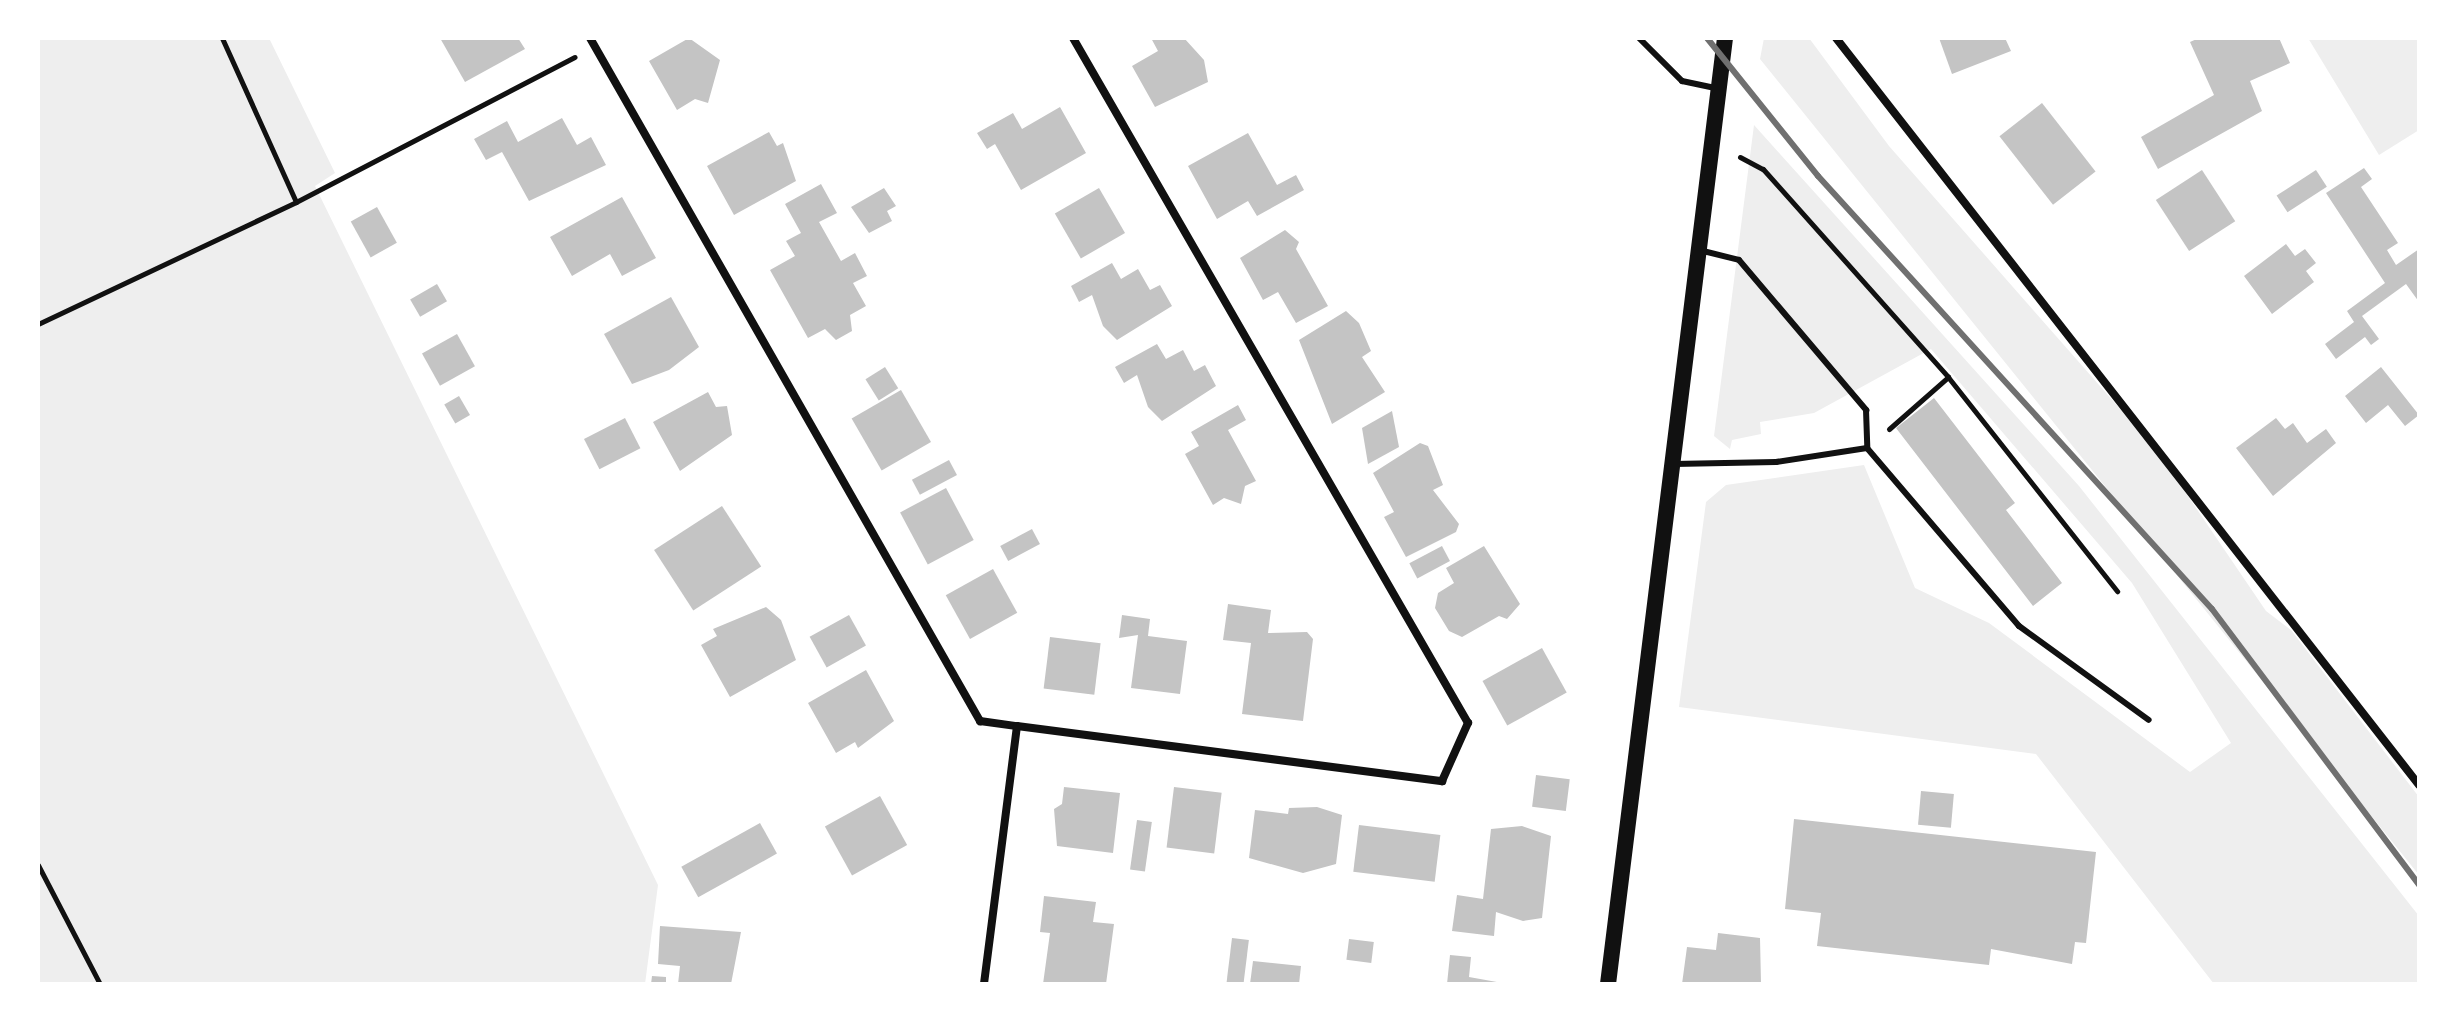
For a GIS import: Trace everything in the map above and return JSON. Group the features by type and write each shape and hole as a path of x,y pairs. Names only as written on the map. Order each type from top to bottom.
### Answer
{"main road":[{"path":"1608,984 1703,251 1725,38"}],"street":[{"path":"592,42 980,721 1442,781 1468,723 1073,38"},
{"path":"1836,38 2419,785"},
{"path":"984,984 1017,726"}],"lane":[{"path":"1639,38 1682,81 1720,89"},
{"path":"1703,251 1739,260 1866,410 1867,448 2019,626 2149,720"},
{"path":"1674,464 1761,463 1867,448"}],"path":[{"path":"222,38 296,202"},
{"path":"38,324 296,202 592,42"},
{"path":"1740,157 1763,169 1948,377 2117,591"},
{"path":"1867,448 1948,377"},
{"path":"38,865 100,984"}],"shaded area":[{"path":"38,38 269,38 335,173 315,186 658,885 645,984 38,984"},
{"path":"1764,38 1809,38 1889,146 2158,452 2266,611 2291,630 2419,797 2419,875 1760,59"},
{"path":"2308,38 2419,38 2419,130 2379,155"},
{"path":"1754,125 2079,486 2419,916 2419,984 2214,984 2036,754 1679,707 1706,502 1726,485 1864,465 1915,588 1989,623 2190,772 2231,743 2132,583 1931,349 1814,413 1760,422 1761,434 1732,440 1730,449 1714,436"}],"building":[{"path":"440,38 518,38 525,49 465,82"},
{"path":"689,38 720,60 708,103 695,99 677,110 649,61"},
{"path":"1151,38 1184,38 1204,60 1208,82 1155,107 1132,66 1158,51"},
{"path":"1939,38 2005,38 2011,51 1952,74"},
{"path":"2199,38 2279,38 2290,63 2250,81 2262,111 2158,169 2141,137 2214,95 2190,42"},
{"path":"2042,103 2096,172 2053,205 1999,136"},
{"path":"1060,107 1086,153 1021,190 995,144 987,149 977,133 1013,113 1022,129"},
{"path":"562,118 577,145 591,137 606,165 529,201 502,152 486,160 474,139 507,121 518,142"},
{"path":"769,132 777,146 783,143 796,181 734,215 707,166"},
{"path":"1248,133 1277,185 1296,175 1304,190 1257,216 1248,201 1217,219 1188,166"},
{"path":"2364,168 2372,179 2361,187 2398,243 2387,250 2396,265 2419,249 2419,302 2406,284 2362,316 2379,339 2371,345 2365,337 2336,359 2325,344 2354,322 2347,311 2385,283 2326,193"},
{"path":"2202,170 2235,221 2189,251 2156,200"},
{"path":"2316,170 2327,187 2287,212 2277,196"},
{"path":"821,184 837,213 819,222 841,261 855,253 867,276 853,283 866,306 850,315 852,331 836,340 825,329 808,338 770,270 795,256 786,241 801,233 785,204"},
{"path":"884,188 896,206 887,211 892,221 869,233 851,207"},
{"path":"1099,188 1125,233 1081,259 1055,214"},
{"path":"622,197 656,258 622,276 610,254 572,276 550,237"},
{"path":"377,207 397,243 371,257 351,222"},
{"path":"1285,230 1299,242 1296,249 1328,306 1296,323 1278,292 1263,300 1240,258"},
{"path":"2286,244 2295,256 2305,249 2316,263 2306,271 2314,282 2272,314 2244,276"},
{"path":"1112,263 1121,279 1138,269 1150,290 1160,285 1172,306 1117,340 1103,326 1092,295 1079,302 1071,286"},
{"path":"437,284 447,301 420,317 410,300"},
{"path":"671,297 699,347 669,370 632,384 604,334"},
{"path":"1346,311 1359,323 1371,351 1362,357 1385,392 1332,424 1299,340"},
{"path":"457,334 475,366 440,386 422,353"},
{"path":"1157,344 1166,359 1183,350 1194,371 1205,365 1216,386 1162,421 1148,407 1137,375 1124,383 1115,367"},
{"path":"885,367 898,388 879,400 865,379"},
{"path":"2381,367 2419,415 2405,426 2388,405 2366,423 2345,396"},
{"path":"901,390 931,442 882,470 852,418"},
{"path":"708,392 716,407 727,406 732,435 680,471 653,422"},
{"path":"459,396 470,415 455,424 444,405"},
{"path":"1934,398 2015,503 2006,510 2062,583 2033,606 1896,428"},
{"path":"1238,405 1246,420 1228,430 1256,481 1245,486 1241,504 1224,498 1213,505 1185,454 1199,446 1191,432"},
{"path":"1392,411 1399,447 1368,464 1362,428"},
{"path":"625,418 640,448 599,469 584,439"},
{"path":"2276,418 2285,429 2293,423 2307,443 2326,429 2336,443 2273,496 2236,448"},
{"path":"1420,443 1428,446 1443,485 1433,490 1459,524 1456,532 1406,557 1384,517 1394,512 1373,473"},
{"path":"949,460 957,475 920,495 912,480"},
{"path":"946,488 974,540 928,565 900,512"},
{"path":"722,506 761,566 693,611 654,550"},
{"path":"1032,529 1040,544 1008,561 1000,546"},
{"path":"1442,546 1450,561 1417,578 1409,563"},
{"path":"1484,546 1520,604 1507,619 1499,616 1462,637 1449,631 1435,608 1438,593 1454,583 1446,568"},
{"path":"993,569 1017,613 970,639 946,595"},
{"path":"1228,604 1271,610 1268,633 1307,632 1313,639 1303,721 1242,714 1251,643 1223,640"},
{"path":"766,607 781,620 796,660 730,697 701,645 717,636 713,629"},
{"path":"849,615 866,646 827,667 810,637"},
{"path":"1122,615 1150,619 1148,636 1187,641 1180,694 1131,688 1138,635 1119,638"},
{"path":"1050,637 1101,643 1094,695 1044,689"},
{"path":"1542,648 1567,693 1507,726 1483,681"},
{"path":"866,670 894,721 858,748 855,742 836,753 808,703"},
{"path":"1536,775 1570,779 1566,811 1532,807"},
{"path":"1064,787 1120,793 1113,853 1057,846 1054,809 1062,804"},
{"path":"1174,787 1222,793 1214,853 1167,848"},
{"path":"1921,791 1954,794 1951,828 1918,825"},
{"path":"880,796 907,845 852,876 825,827"},
{"path":"1317,807 1342,815 1336,864 1303,873 1249,858 1255,810 1288,814 1289,808"},
{"path":"1794,819 2096,852 2086,943 2075,942 2072,964 1991,949 1989,965 1817,946 1821,913 1785,909"},
{"path":"1137,820 1152,822 1145,872 1130,870"},
{"path":"760,823 777,854 698,897 681,867"},
{"path":"1359,825 1440,835 1435,882 1353,872"},
{"path":"1522,826 1551,836 1542,918 1523,921 1496,912 1494,936 1452,931 1457,895 1483,899 1491,829"},
{"path":"1044,896 1096,902 1093,922 1114,924 1106,984 1043,984 1050,933 1040,932"},
{"path":"660,926 741,932 731,984 678,984 680,966 658,964"},
{"path":"1718,933 1760,938 1761,984 1682,984 1687,947 1716,950"},
{"path":"1232,938 1249,940 1243,984 1226,984"},
{"path":"1349,939 1374,942 1371,963 1346,960"},
{"path":"1450,955 1471,957 1469,977 1508,984 1447,984"},
{"path":"1253,961 1301,966 1299,984 1250,984"},
{"path":"652,976 666,977 666,984 651,984"}],"railway":[{"path":"1707,38 1818,176 2212,609 2419,885"}]}
